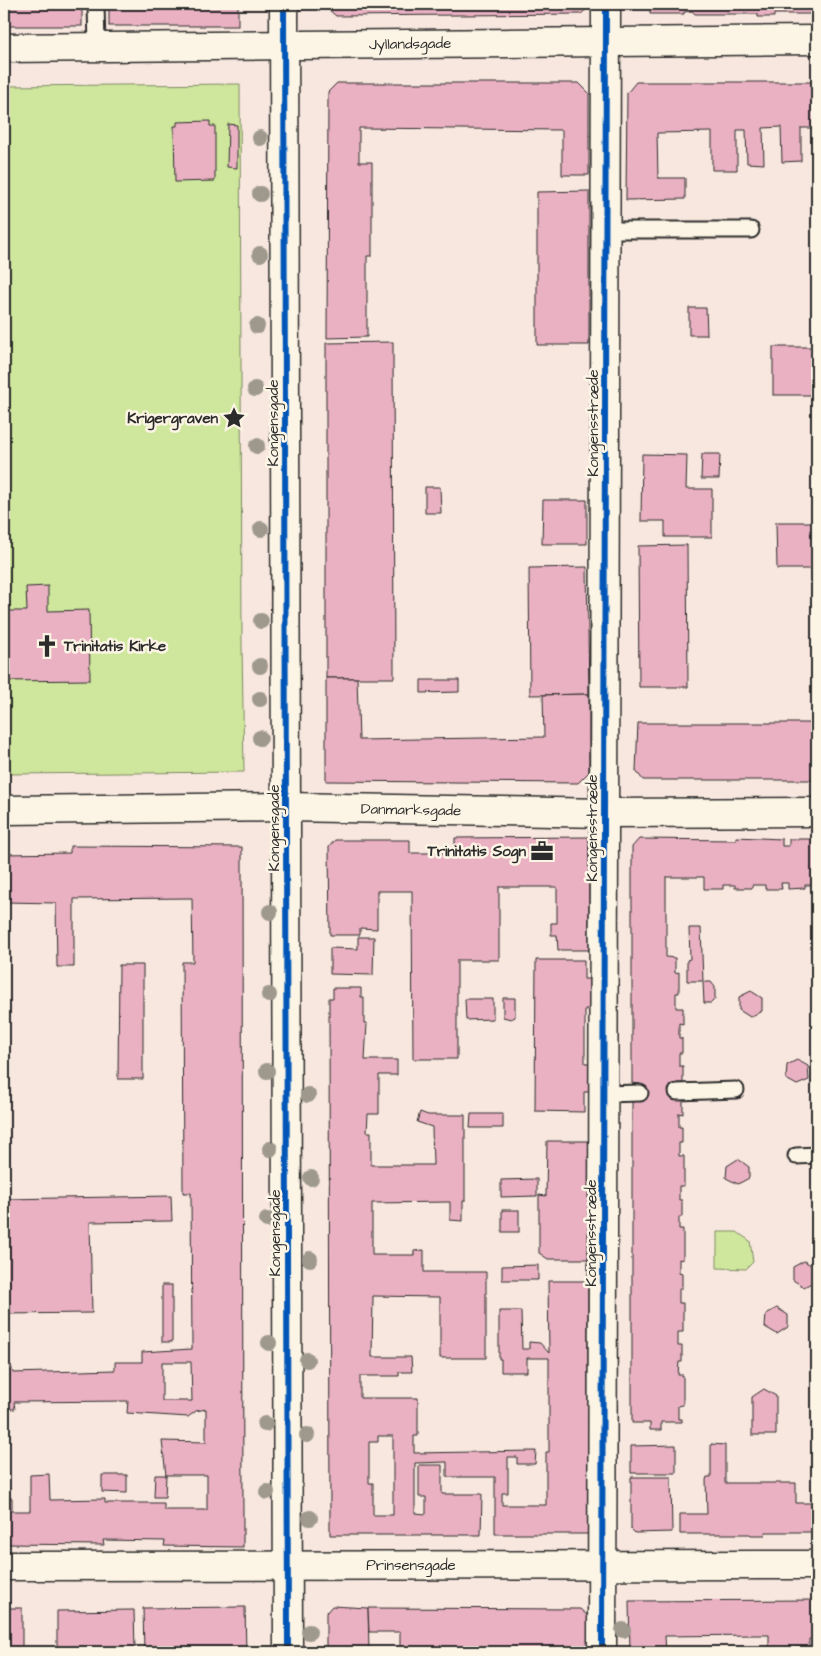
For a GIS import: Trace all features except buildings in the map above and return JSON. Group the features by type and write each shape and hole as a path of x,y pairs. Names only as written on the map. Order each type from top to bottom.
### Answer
{"street":[{"name":"Kongensgade","path":"284,4 288,1652"},
{"name":"Kongensstræde","path":"602,1652 606,4"},
{"name":"Jyllandsgade","path":"4,48 817,40"},
{"name":"Danmarksgade","path":"4,810 287,808 604,813 817,812"},
{"name":"Prinsensgade","path":"4,1566 817,1565"}],"lane":[{"path":"96,4 97,47"},
{"path":"606,230 751,230"},
{"path":"677,1092 736,1090"},
{"path":"604,1094 640,1093"},
{"path":"796,1156 817,1155"}],"green space":[{"path":"240,84 244,772 4,774 4,86"},
{"path":"717,1232 737,1232 750,1241 753,1262 746,1269 717,1268"}],"cycle path":[{"path":"284,4 288,1652"},
{"path":"602,1652 606,4"}],"place":[{"name":"Krigergraven","path":"234,418"},
{"name":"Trinitatis Kirke","path":"47,646"},
{"name":"Trinitatis Sogn","path":"542,851"}]}
